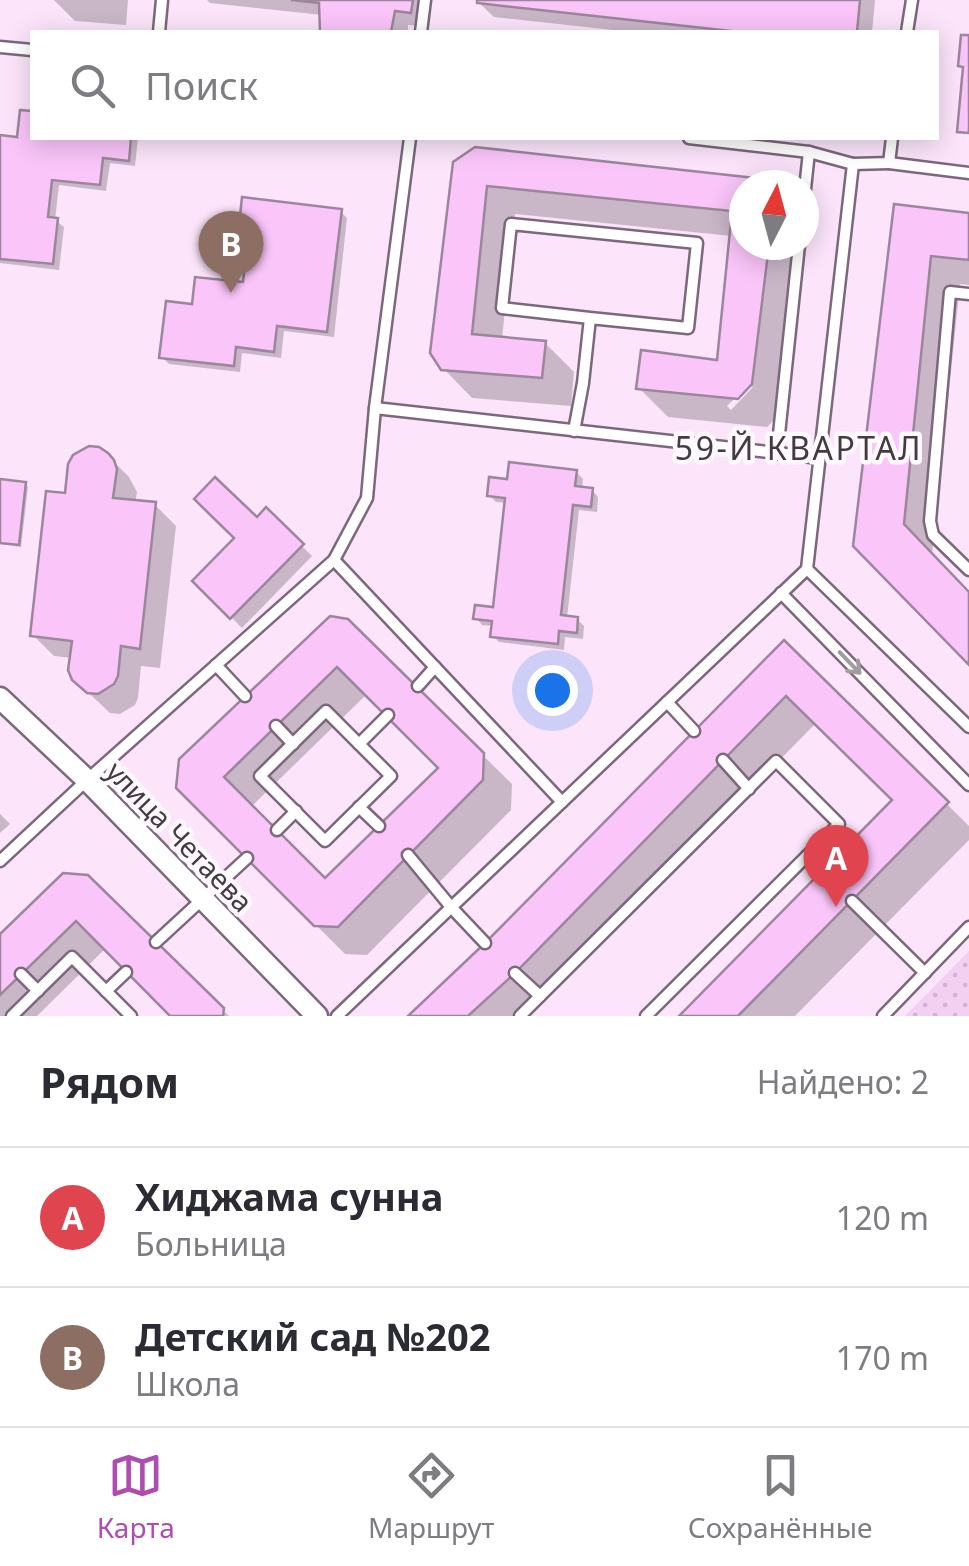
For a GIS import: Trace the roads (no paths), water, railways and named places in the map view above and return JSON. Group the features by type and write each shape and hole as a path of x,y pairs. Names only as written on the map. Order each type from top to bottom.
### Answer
{"street":[{"name":"улица Четаева","path":"0,698 87,780 317,1016"}],"lane":[{"path":"160,30 162,0"},
{"path":"422,30 425,0"},
{"path":"907,30 912,0"},
{"path":"0,47 30,50"},
{"path":"0,861 334,560 367,498 410,140"},
{"path":"706,140 809,152 852,164 889,163 969,173"},
{"path":"889,163 892,140"},
{"path":"807,170 809,152"},
{"path":"337,1016 807,569 852,164"},
{"path":"510,224 697,244 688,328 590,318 502,308 510,224"},
{"path":"777,454 797,260"},
{"path":"969,294 950,292 930,521 932,534 969,570"},
{"path":"574,432 584,383 590,318"},
{"path":"375,408 819,458"},
{"path":"334,560 562,802"},
{"path":"807,569 969,727"},
{"path":"781,594 969,785"},
{"path":"216,665 245,696"},
{"path":"418,686 435,667"},
{"path":"667,702 694,731"},
{"path":"326,711 359,744 391,776 325,841 260,776 326,711"},
{"path":"359,744 388,716"},
{"path":"276,726 293,744"},
{"path":"723,760 749,788"},
{"path":"520,1016 776,761 839,824 646,1016"},
{"path":"359,808 379,826"},
{"path":"277,830 296,811"},
{"path":"408,855 485,942"},
{"path":"807,856 823,870"},
{"path":"156,942 247,858"},
{"path":"852,901 925,973"},
{"path":"883,1016 969,926"},
{"path":"12,1016 72,956 131,1016"},
{"path":"106,992 126,972"},
{"path":"515,973 540,996"},
{"path":"21,974 38,991"}],"place":[{"name":"Детский сад №202","path":"231,293"},
{"name":"Хиджама сунна","path":"836,907"}],"district":[{"name":"59-Й КВАРТАЛ","path":"799,447"}]}
